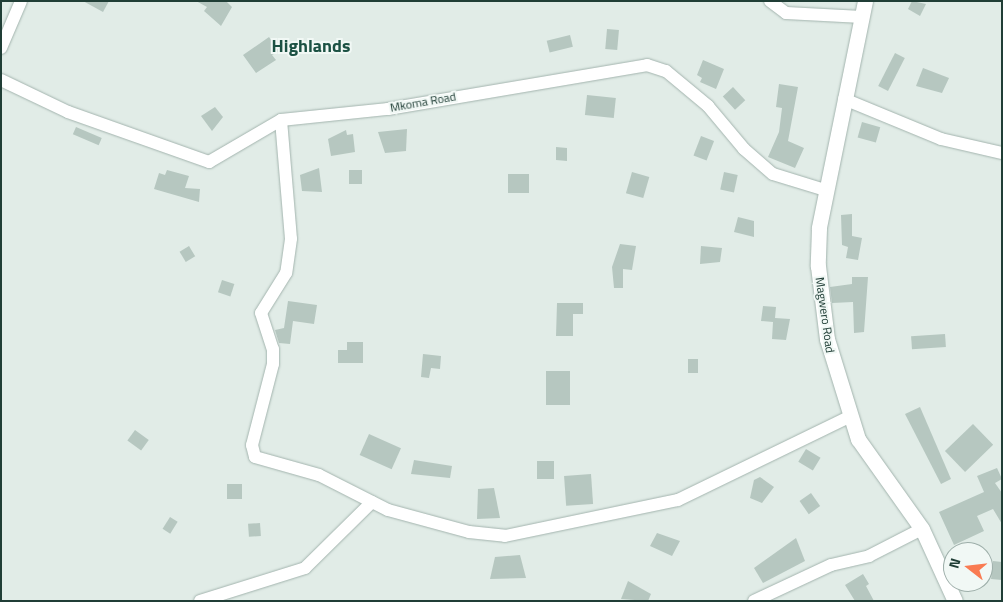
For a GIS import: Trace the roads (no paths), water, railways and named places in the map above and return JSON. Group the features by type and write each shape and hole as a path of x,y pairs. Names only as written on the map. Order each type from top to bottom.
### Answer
{"street":[{"path":"1,48 21,1"},
{"path":"770,1 786,13 862,17"},
{"name":"Magwero Road","path":"865,1 825,190 818,246 827,339 849,417 862,446 922,529 954,601"},
{"name":"Mkoma Road","path":"1,80 68,112 209,162 281,120 388,109 647,65 666,71 708,106 744,149 772,174 825,190"},
{"path":"844,99 942,139 1002,154"},
{"path":"281,120 291,239 286,273 261,313 273,349 273,364 253,453 319,475 372,502 469,532 505,536 678,500 849,417"},
{"path":"200,601 304,568 372,502"},
{"path":"754,601 831,565 869,556 922,529"}],"district":[{"name":"Highlands","path":"311,46"}]}
